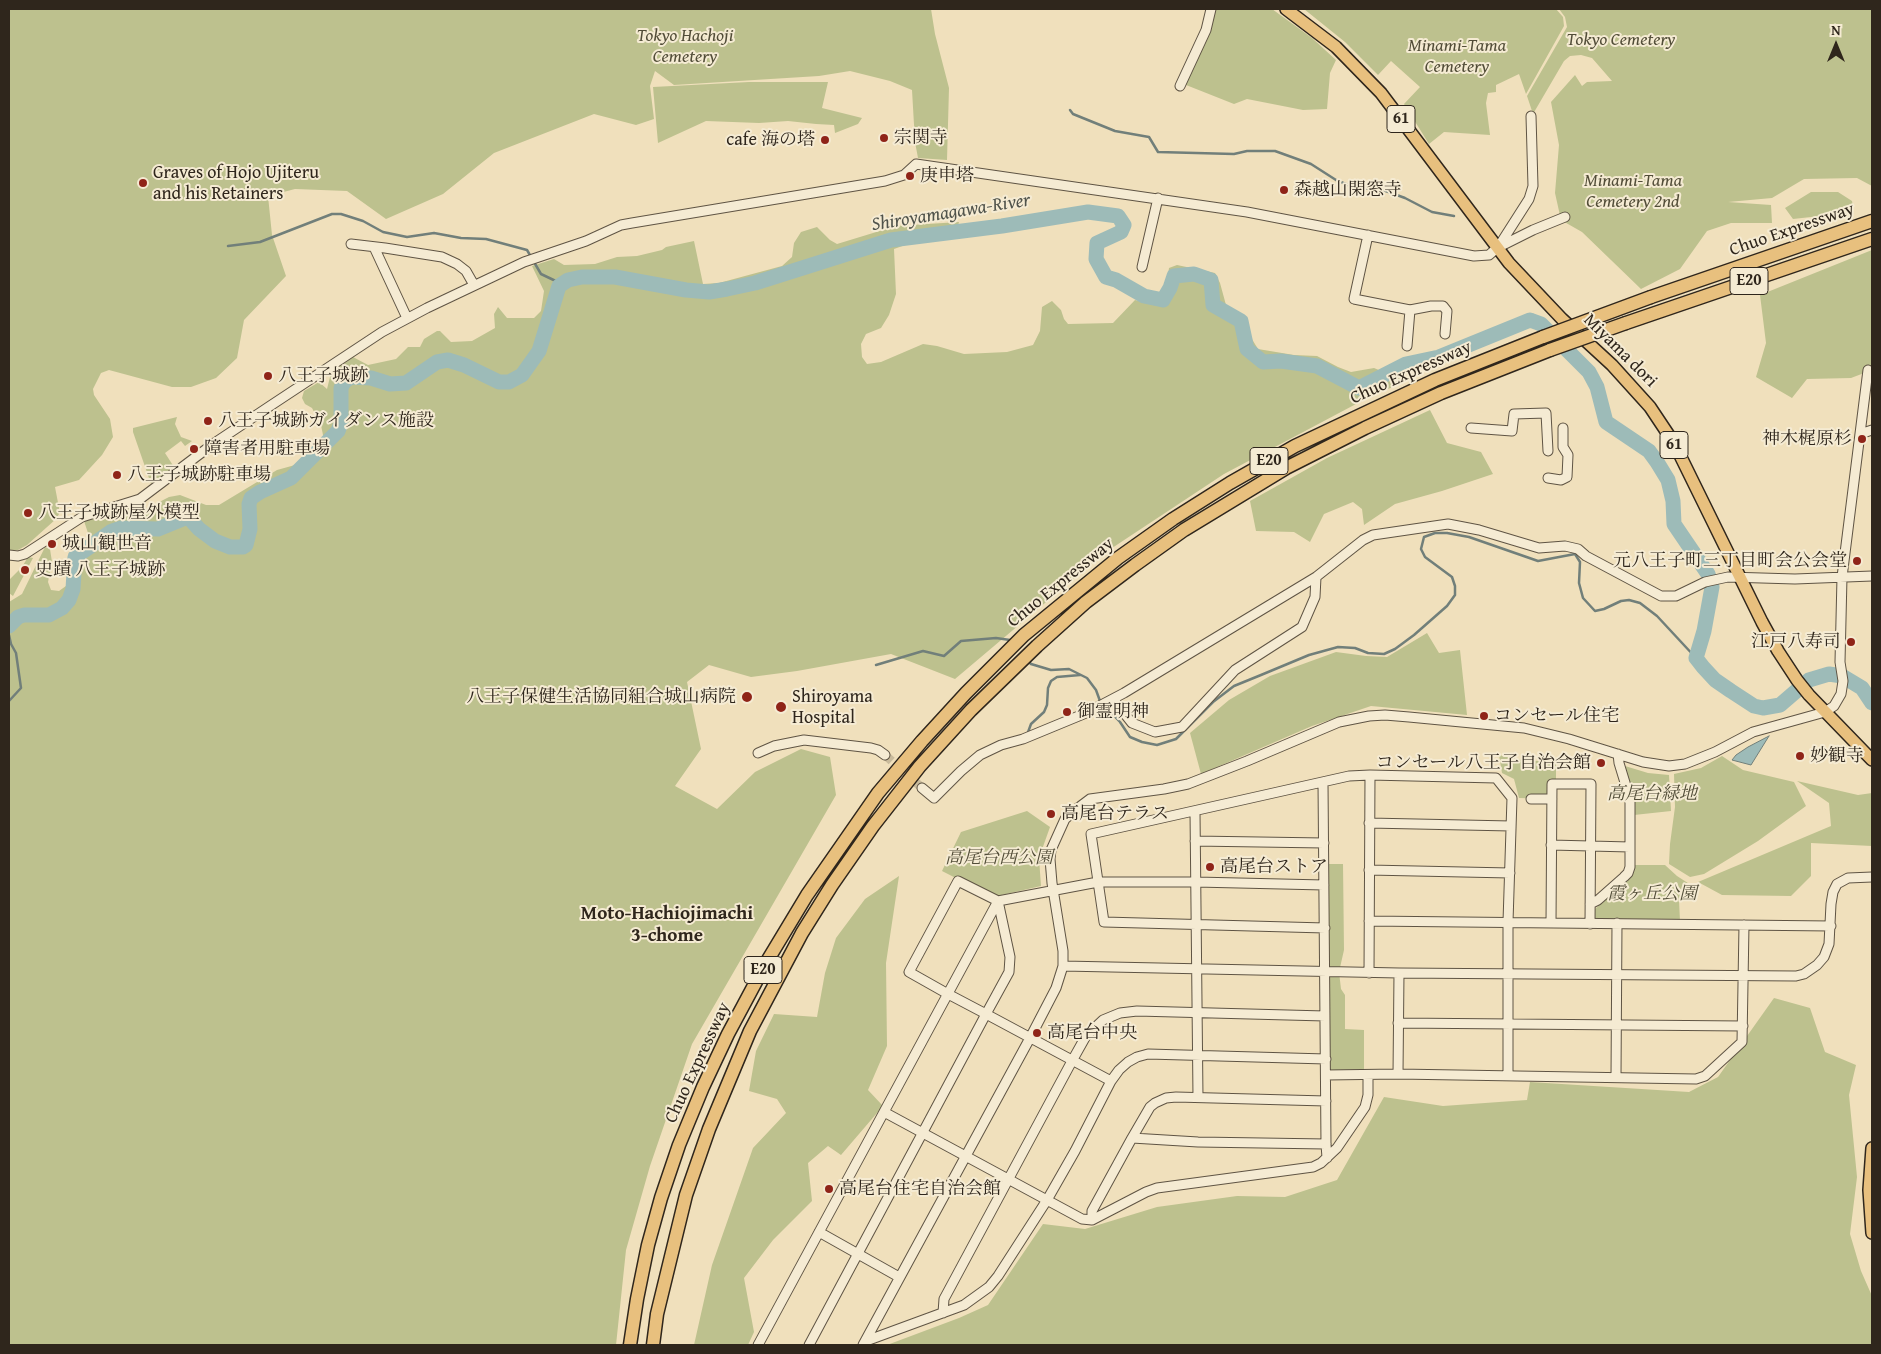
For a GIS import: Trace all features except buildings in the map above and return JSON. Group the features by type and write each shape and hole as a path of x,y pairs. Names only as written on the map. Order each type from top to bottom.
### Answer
{"highway":[{"name":"Chuo Expressway","path":"630,1345 648,1244 679,1145 728,1034 754,987 807,895 878,793 966,693 1024,635 1118,558 1173,519 1230,483 1295,446 1377,406 1489,357 1651,297 1872,221"},
{"name":"Chuo Expressway","path":"654,1345 657,1314 686,1195 725,1088 774,984 802,933 832,885 874,826 920,766 971,710 1017,664 1086,602 1135,564 1184,530 1286,468 1365,428 1441,393 1550,350 1872,239"}],"main road":[{"name":"Miyama dori","path":"1286,9 1336,47 1381,93 1497,248 1529,286 1612,366 1650,407 1674,443 1778,651 1797,680 1809,694 1872,760"},
{"path":"1872,1148 1869,1190 1872,1233"}],"street":[{"path":"1180,86 1206,30 1211,9"},
{"path":"9,556 25,554 82,517 140,499 213,444 382,332 407,318 524,262 632,223 885,181 904,175 916,164 1264,214 1474,256 1489,255 1497,248 1511,229 1528,199 1532,186 1531,116"},
{"path":"1142,267 1158,198"},
{"path":"1497,248 1547,223 1565,217"},
{"path":"1368,235 1354,299 1410,310 1431,306 1444,306 1447,311 1445,334"},
{"path":"351,244 442,258 457,264 466,271 474,285"},
{"path":"374,247 407,318"},
{"path":"1407,346 1410,310"},
{"path":"864,1343 1056,988 1063,966 1062,937 1053,890 1050,859 1051,850 1065,819 1090,800 1188,784 1340,722 1369,716 1385,715 1524,728 1552,734 1659,765 1686,764 1753,732 1825,712 1834,706 1841,694 1843,681 1841,667 1842,577 1868,370"},
{"path":"1471,428 1512,431 1514,414 1546,413 1548,451"},
{"path":"1548,478 1561,480 1567,477 1568,455 1563,447 1563,428"},
{"path":"1860,434 1872,430"},
{"path":"922,788 934,798 980,755 1001,744 1026,738 1107,702 1316,577 1372,535 1448,524 1478,530 1527,546 1539,548 1566,546 1578,549 1586,556 1661,596 1676,596 1705,582 1728,577 1795,579 1872,576"},
{"path":"1107,702 1132,723 1155,732 1182,726 1235,670 1302,626 1315,597 1316,577"},
{"path":"758,753 774,746 804,740 871,748 885,755"},
{"path":"1590,904 1598,900 1628,873 1630,868 1630,799 1618,754"},
{"path":"1369,973 1370,775"},
{"path":"1325,928 1104,922 1091,834 1349,776 1496,778 1517,798 1511,826 1508,922 1508,1075"},
{"path":"1323,782 1327,1158"},
{"path":"1551,923 1552,784 1591,784 1590,924"},
{"path":"1531,799 1552,799"},
{"path":"1195,812 1198,1097"},
{"path":"1370,823 1511,826"},
{"path":"1195,841 1324,842"},
{"path":"1552,845 1630,847"},
{"path":"1369,870 1510,873"},
{"path":"1063,966 1369,973 1785,977 1804,974 1817,965 1824,957 1830,944 1831,904 1833,892 1837,884 1848,878 1872,877"},
{"path":"1111,1081 909,972 958,881 998,901 1098,882 1324,885"},
{"path":"758,1345 998,901"},
{"path":"809,1345 1008,972 1010,957 998,901"},
{"path":"1369,921 1831,926"},
{"path":"1616,1077 1617,923"},
{"path":"1326,1075 1508,1075 1696,1079 1705,1076 1742,1042 1744,925"},
{"path":"1398,973 1398,1074"},
{"path":"943,1313 944,1300 1072,1061 1086,1036 1103,1020 1111,1016 1137,1011 1326,1016"},
{"path":"1398,1023 1743,1026"},
{"path":"864,1343 964,1305 994,1282 1047,1200 1111,1081 1119,1070 1136,1057 1148,1054 1326,1059"},
{"path":"884,1112 1082,1219 1092,1220 1157,1188 1313,1167 1327,1158 1337,1148 1365,1107 1368,1095 1368,1075"},
{"path":"1092,1220 1092,1211 1145,1114 1155,1103 1176,1097 1326,1101"},
{"path":"1132,1138 1198,1142 1326,1144"},
{"path":"819,1232 900,1278"}],"green space":[{"name":"Tokyo Hachoji Cemetery","path":"9,9 931,9 935,34 949,88 947,160 918,158 915,142 912,90 890,81 850,71 819,76 674,85 655,71 650,86 654,119 636,125 594,114 494,153 443,194 386,219 347,191 295,189 268,196 272,235 286,276 244,320 237,358 216,378 191,387 172,387 109,370 101,373 93,389 94,395 110,419 113,437 102,455 79,480 55,487 59,508 59,514 56,519 27,545 18,550 9,550"},
{"path":"1211,9 1272,9 1312,38 1336,60 1330,73 1327,109 1303,110 1247,99 1234,104 1181,83"},
{"name":"Minami-Tama Cemetery","path":"1304,9 1556,9 1563,17 1564,26 1526,94 1519,74 1496,85 1496,92 1488,93 1486,103 1490,135 1444,132 1429,144 1404,104 1420,87 1391,61 1378,75 1345,42"},
{"path":"1559,9 1872,9 1872,186 1857,178 1804,179 1772,198 1728,202 1771,205 1772,223 1731,223 1707,231 1680,269 1641,289 1582,232 1561,220 1555,193 1559,145 1551,102 1575,75 1582,86 1587,82 1612,81 1592,58 1581,55 1570,56 1564,61 1533,114 1527,96 1567,27 1565,17"},
{"path":"749,82 828,82 822,108 862,118 858,124 835,133 834,125 788,121 759,123 706,121 658,143 653,87"},
{"path":"1811,192 1838,192 1852,201 1853,207 1829,215 1793,219 1785,208"},
{"path":"959,222 958,226 894,249 896,294 889,315 881,328 866,334 861,344 862,357 867,364 881,362 923,344 964,354 1007,352 1033,345 1040,331 1042,307 1052,301 1061,310 1068,324 1113,323 1135,300 1154,305 1166,289 1169,268 1177,265 1215,273 1226,305 1236,313 1258,349 1294,355 1317,356 1351,372 1374,368 1403,380 1403,383 1373,395 1224,474 1103,554 955,679 891,654 797,671 751,677 709,665 687,682 701,749 675,786 717,809 755,772 801,749 830,757 836,795 692,1044 650,1166 626,1250 616,1345 9,1345 9,602 22,594 45,547 50,549 52,562 48,582 51,590 59,591 77,578 80,546 89,536 84,521 137,504 144,510 169,497 180,495 206,505 219,505 277,470 295,465 324,440 321,425 312,408 305,404 302,398 304,391 319,382 327,389 331,373 353,357 368,365 396,359 408,347 420,347 424,339 437,331 440,331 451,342 472,341 495,328 494,314 498,307 507,318 534,318 541,311 544,291 532,266 554,259 564,265 595,264 617,257 637,256 694,241 703,284 719,283 782,266 792,257 794,243 801,232 817,227 837,244 896,226"},
{"path":"1872,250 1872,370 1851,378 1807,379 1792,398 1756,377 1766,343 1760,295"},
{"path":"1430,410 1447,443 1481,452 1493,474 1395,504 1364,525 1362,509 1353,502 1324,514 1310,542 1294,532 1256,531 1250,501 1327,458"},
{"path":"177,417 175,424 181,437 192,441 185,446 181,441 165,453 174,467 151,484 133,428"},
{"path":"28,557 33,558 13,596 9,593 9,580 22,567"},
{"path":"1427,633 1439,653 1460,650 1467,715 1371,706 1312,726 1201,774 1190,733 1229,700 1270,676 1336,652 1387,657"},
{"path":"1499,755 1521,760 1556,762 1556,784 1552,799 1519,798 1514,779 1502,773"},
{"path":"1722,756 1743,770 1794,782 1806,806 1758,841 1704,874 1690,877 1669,864 1675,807 1674,774 1701,768"},
{"name":"高尾台緑地","path":"1625,766 1648,773 1669,775 1671,811 1634,815 1634,800"},
{"path":"1797,781 1858,795 1872,793 1872,846 1811,843 1811,876 1791,896 1722,895 1698,882 1831,826 1829,803"},
{"name":"高尾台西公園","path":"1027,811 1050,827 1039,858 1041,886 993,897 942,871 961,832"},
{"path":"1324,864 1343,864 1344,950 1339,972 1341,989 1345,995 1345,1029 1364,1030 1364,1075 1326,1075"},
{"name":"霞ヶ丘公園","path":"1634,865 1665,865 1677,876 1694,887 1694,899 1679,900 1680,921 1596,921 1593,916 1594,910 1633,874"},
{"path":"899,876 886,963 887,1046 868,1090 883,1106 841,1155 828,1146 808,1163 812,1201 773,1240 744,1278 754,1332 748,1345 694,1345 712,1265 753,1148 786,1113 777,1099 749,1091 756,1051 774,1014 817,1017 825,973 836,938 865,899"},
{"path":"1774,998 1810,1008 1825,1052 1856,1065 1849,1095 1857,1177 1850,1234 1861,1271 1872,1296 1872,1345 887,1345 988,1305 1043,1224 1085,1229 1157,1207 1237,1196 1285,1197 1337,1180 1384,1097 1443,1106 1527,1100 1530,1082 1689,1092 1718,1077"}],"water":[{"path":"1769,736 1751,765 1732,760 1748,747"}],"waterway":[{"path":"1070,110 1073,114 1115,131 1149,137 1158,152 1234,154 1247,151 1275,151 1311,164 1336,180 1353,187 1383,190 1405,198 1432,212 1454,216"},
{"name":"Shiroyamagawa-River","path":"9,626 18,617 24,615 49,615 62,608 69,600 73,589 75,557 112,531 121,528 158,529 185,518 190,519 199,529 215,541 230,547 243,547 246,545 250,529 249,504 251,498 291,478 338,431 341,423 341,388 344,382 351,377 371,378 390,384 406,383 437,362 448,360 464,365 499,382 509,382 522,375 539,351 559,286 568,280 582,277 615,277 686,290 709,292 755,283 891,240 1002,226 1088,212 1118,216 1124,225 1121,232 1097,243 1096,259 1106,277 1116,280 1144,296 1163,300 1174,276 1194,274 1211,280 1213,305 1241,321 1247,349 1263,362 1281,361 1317,366 1359,388 1406,364 1439,357 1530,320 1541,324 1589,372 1597,387 1606,422 1649,451 1668,480 1673,501 1674,524 1708,574 1712,587 1704,631 1696,658 1703,667 1715,680 1731,691 1754,706 1763,708 1780,705 1809,680 1829,674 1842,676 1862,688 1872,703"},
{"path":"228,246 260,242 332,214 341,214 363,221 383,232 407,237 434,233 461,238 486,239 527,250 541,274 562,284"},
{"name":"Shiroyamagawa-River","path":"1533,315 1534,322"},
{"path":"1027,660 1031,664 1051,670 1069,669 1087,678 1096,690 1100,701 1120,722 1130,737 1157,745 1176,739 1213,702 1234,686 1309,655 1338,647 1355,648 1368,653 1384,654 1395,649 1414,635 1447,606 1455,595 1452,577 1425,557 1421,549 1424,537 1435,533 1469,537 1538,561 1575,554 1580,562 1579,583 1583,598 1595,611 1621,601 1629,600 1640,603 1657,616 1696,658"},
{"path":"9,635 16,653 21,688 9,701"},
{"path":"876,665 923,651 944,656 961,641 996,638 1010,640 1012,643"},
{"path":"1027,735 1031,724 1044,712 1051,681 1057,677 1080,675"}],"tunnel":[{"path":"885,755 922,788"}],"place":[{"name":"宗関寺","path":"884,138"},
{"name":"cafe 海の塔","path":"825,140"},
{"name":"庚申塔","path":"910,176"},
{"name":"Graves of Hojo Ujiteru and his Retainers","path":"143,183"},
{"name":"森越山閑窓寺","path":"1284,190"},
{"name":"八王子城跡","path":"268,376"},
{"name":"八王子城跡ガイダンス施設","path":"208,421"},
{"name":"神木梶原杉","path":"1862,439"},
{"name":"障害者用駐車場","path":"194,449"},
{"name":"八王子城跡駐車場","path":"117,475"},
{"name":"八王子城跡屋外模型","path":"28,513"},
{"name":"城山観世音","path":"52,544"},
{"name":"元八王子町三丁目町会公会堂","path":"1857,561"},
{"name":"史蹟 八王子城跡","path":"25,570"},
{"name":"江戸八寿司","path":"1851,642"},
{"name":"八王子保健生活協同組合城山病院","path":"747,697"},
{"name":"Shiroyama Hospital","path":"781,707"},
{"name":"御霊明神","path":"1067,712"},
{"name":"コンセール住宅","path":"1484,716"},
{"name":"妙観寺","path":"1800,756"},
{"name":"コンセール八王子自治会館","path":"1601,763"},
{"name":"高尾台テラス","path":"1051,814"},
{"name":"高尾台ストア","path":"1210,867"},
{"name":"高尾台中央","path":"1037,1033"},
{"name":"高尾台住宅自治会館","path":"829,1189"}],"district":[{"name":"Moto-Hachiojimachi 3-chome","path":"667,925"}],"park label":[{"name":"Tokyo Cemetery","path":"1621,40"},
{"name":"Minami-Tama Cemetery 2nd","path":"1633,191"}]}
